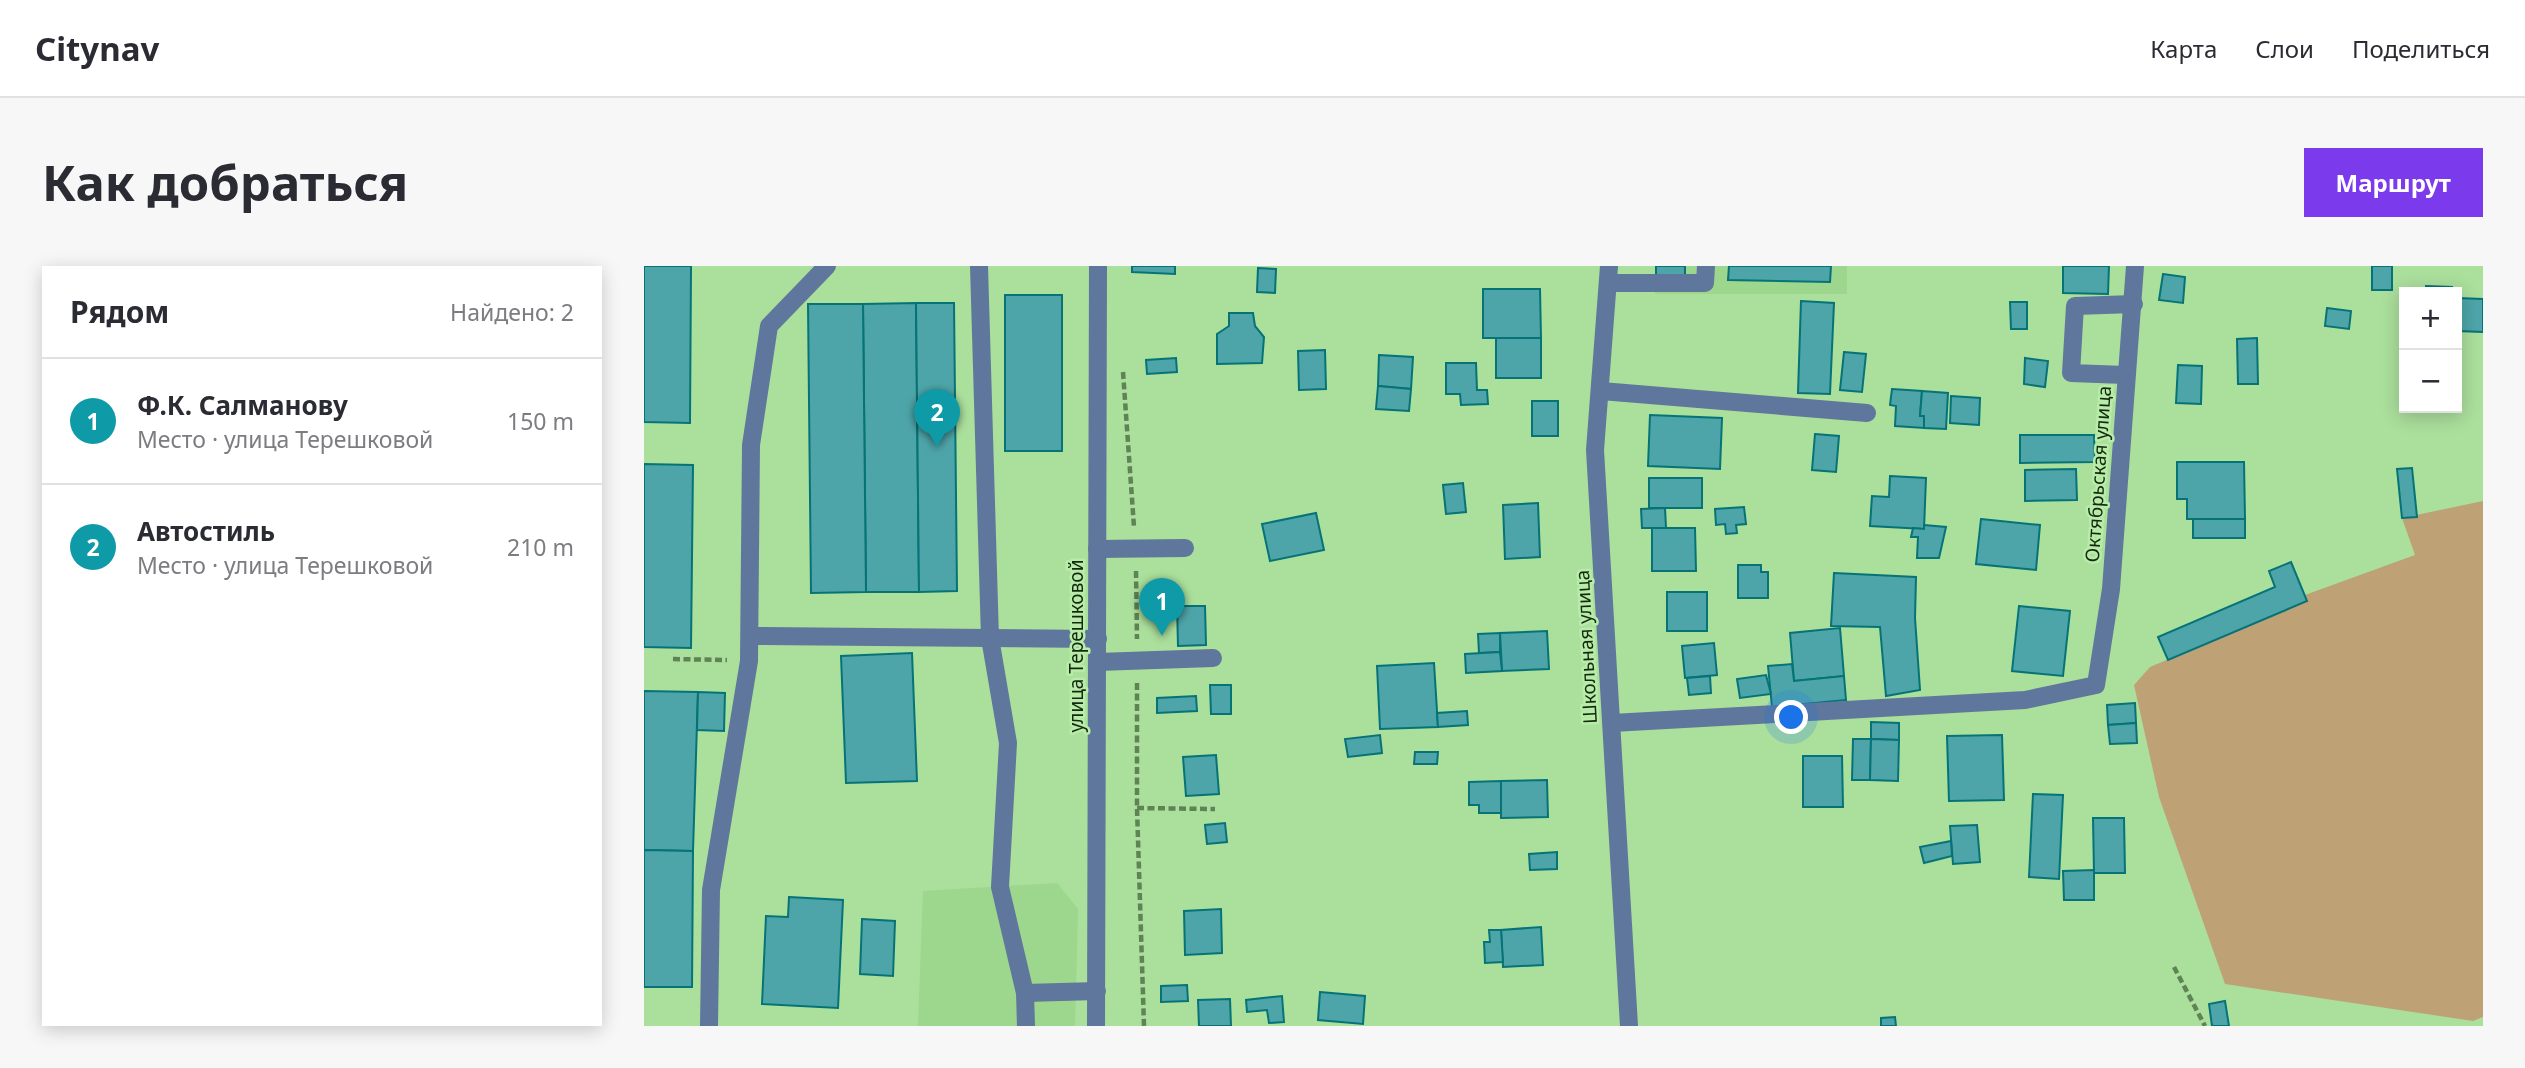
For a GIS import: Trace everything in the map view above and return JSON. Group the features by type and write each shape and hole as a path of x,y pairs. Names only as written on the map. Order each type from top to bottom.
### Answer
{"street":[{"path":"709,1026 711,890 749,661 751,445 769,326 827,266"},
{"path":"979,266 990,638 1008,743 1000,887 1025,992 1026,1026"},
{"name":"улица Терешковой","path":"1096,1026 1097,266"},
{"path":"1608,274 1705,284 1706,266"},
{"name":"Октябрьская улица","path":"1612,723 2025,700 2096,685 2111,589 2135,266"},
{"name":"Школьная улица","path":"1608,274 1595,450 1629,1026"},
{"path":"2126,375 2071,373 2075,306 2134,304"},
{"path":"1601,391 1867,413"},
{"path":"1097,549 1185,548"},
{"path":"750,636 1098,639"},
{"path":"1098,662 1213,658"},
{"path":"1025,992 1097,991"}],"path":[{"path":"673,659 749,661"},
{"path":"1137,808 1215,809"},
{"path":"2174,967 2205,1026"}],"shaded area":[{"path":"1655,266 1847,266 1847,294 1655,294"},
{"path":"2483,501 2483,1017 2473,1021 2225,984 2159,797 2134,685 2150,667 2307,601 2305,595 2415,555 2402,518"},
{"path":"1057,883 1078,909 1075,1026 918,1026 923,891"}],"building":[{"path":"644,266 691,266 690,423 644,422"},
{"path":"1132,266 1175,266 1175,274 1132,272"},
{"path":"1656,266 1685,266 1685,277 1656,276"},
{"path":"1729,266 1831,266 1830,282 1728,280"},
{"path":"2063,266 2109,266 2108,294 2063,293"},
{"path":"2372,266 2392,266 2392,290 2372,290"},
{"path":"1258,268 1276,269 1275,293 1257,292"},
{"path":"2163,274 2185,277 2183,303 2159,300"},
{"path":"1483,289 1540,289 1541,338 1483,338"},
{"path":"1005,295 1062,295 1062,451 1005,451"},
{"path":"2462,298 2483,299 2483,332 2462,331"},
{"path":"1801,301 1834,303 1830,394 1798,393"},
{"path":"2010,302 2027,302 2027,329 2011,329"},
{"path":"916,303 919,592 866,592 863,304"},
{"path":"916,303 954,303 957,591 919,592"},
{"path":"808,304 863,304 866,592 811,593"},
{"path":"2327,308 2351,311 2349,329 2325,326"},
{"path":"1229,313 1253,313 1255,326 1264,337 1262,363 1217,364 1217,334 1229,326"},
{"path":"1496,338 1541,338 1541,378 1496,378"},
{"path":"2257,338 2258,384 2238,384 2237,339"},
{"path":"1325,350 1326,389 1299,390 1298,351"},
{"path":"1844,352 1866,354 1862,392 1840,390"},
{"path":"1379,355 1413,357 1411,389 1378,386"},
{"path":"1176,358 1177,372 1147,374 1146,360"},
{"path":"2025,358 2048,361 2045,387 2024,384"},
{"path":"1446,363 1476,363 1477,390 1487,390 1488,404 1461,405 1460,394 1446,394"},
{"path":"2178,365 2202,366 2201,404 2176,403"},
{"path":"1378,386 1411,389 1409,411 1376,409"},
{"path":"1892,389 1922,391 1920,416 1924,416 1924,428 1895,426 1896,406 1890,405"},
{"path":"1922,391 1948,393 1946,429 1924,428 1924,416 1920,416"},
{"path":"1951,396 1980,398 1979,425 1950,423"},
{"path":"1532,401 1558,401 1558,436 1532,436"},
{"path":"1650,415 1722,418 1720,469 1648,466"},
{"path":"1815,434 1839,436 1836,472 1812,470"},
{"path":"2020,435 2094,435 2095,462 2020,463"},
{"path":"2177,462 2244,462 2245,519 2187,519 2187,499 2177,499"},
{"path":"644,464 693,465 691,648 644,647"},
{"path":"2412,468 2417,517 2402,518 2397,469"},
{"path":"2076,469 2077,500 2025,501 2025,470"},
{"path":"1890,476 1926,478 1924,529 1870,526 1872,496 1889,497"},
{"path":"1649,478 1702,478 1702,508 1649,508"},
{"path":"1463,483 1466,512 1446,514 1443,485"},
{"path":"1538,503 1540,557 1505,559 1503,505"},
{"path":"1744,507 1746,524 1736,525 1737,533 1726,534 1725,524 1716,525 1715,509"},
{"path":"1665,508 1666,528 1642,528 1641,509"},
{"path":"1316,513 1324,550 1270,561 1262,524"},
{"path":"1981,519 2040,525 2036,570 1976,564"},
{"path":"2193,519 2245,519 2245,538 2193,538"},
{"path":"1924,525 1946,527 1939,558 1917,558 1918,537 1911,537 1913,528 1924,529"},
{"path":"1652,528 1695,528 1696,571 1652,571"},
{"path":"2291,562 2307,601 2168,660 2158,637 2275,587 2269,571"},
{"path":"1738,565 1761,565 1761,572 1768,572 1768,598 1738,598"},
{"path":"1834,573 1916,577 1915,618 1920,690 1886,696 1880,627 1831,626"},
{"path":"1667,592 1707,592 1707,631 1667,631"},
{"path":"1177,606 1205,606 1206,645 1178,646"},
{"path":"2019,606 2070,611 2063,676 2012,671"},
{"path":"1840,628 1844,676 1794,681 1790,633"},
{"path":"1547,631 1549,669 1502,671 1500,633"},
{"path":"1500,633 1500,652 1479,653 1478,634"},
{"path":"1714,643 1717,675 1685,678 1682,646"},
{"path":"1500,652 1502,671 1466,673 1465,654"},
{"path":"912,653 917,781 846,783 841,656"},
{"path":"1434,663 1438,727 1380,729 1377,666"},
{"path":"1792,664 1794,681 1844,676 1846,700 1772,707 1768,666"},
{"path":"1766,675 1771,694 1740,698 1737,679"},
{"path":"1710,676 1711,693 1689,695 1687,678"},
{"path":"1210,685 1231,685 1231,714 1211,714"},
{"path":"644,691 698,692 693,851 644,850"},
{"path":"698,692 725,693 724,731 697,730"},
{"path":"1196,696 1197,711 1157,713 1157,698"},
{"path":"2135,703 2136,723 2108,725 2107,705"},
{"path":"1467,711 1468,725 1438,727 1437,713"},
{"path":"1871,722 1899,723 1899,740 1871,739"},
{"path":"2136,723 2137,743 2110,744 2108,725"},
{"path":"1380,735 1382,753 1348,757 1345,739"},
{"path":"2002,735 2004,800 1949,801 1947,736"},
{"path":"1853,739 1871,739 1870,780 1852,780"},
{"path":"1871,739 1899,740 1898,781 1870,780"},
{"path":"1415,752 1438,752 1437,764 1414,764"},
{"path":"1216,755 1219,794 1186,796 1183,757"},
{"path":"1803,756 1842,756 1843,807 1803,807"},
{"path":"1547,780 1548,817 1501,818 1501,781"},
{"path":"1501,781 1501,813 1479,813 1479,805 1469,805 1469,782"},
{"path":"2033,794 2063,795 2059,879 2029,877"},
{"path":"2093,818 2124,818 2125,873 2094,873"},
{"path":"1225,823 1227,842 1207,844 1205,825"},
{"path":"1977,825 1980,862 1953,864 1950,826"},
{"path":"1951,841 1952,856 1924,863 1920,847"},
{"path":"644,850 693,851 692,987 644,987"},
{"path":"1557,852 1557,869 1530,870 1529,854"},
{"path":"2094,870 2094,900 2064,900 2063,871"},
{"path":"789,897 843,900 838,1008 762,1004 766,916 788,917"},
{"path":"1221,909 1222,953 1185,955 1184,911"},
{"path":"862,919 895,921 893,976 860,974"},
{"path":"1541,927 1543,965 1503,967 1501,930"},
{"path":"1489,930 1501,930 1503,962 1485,963 1484,942 1490,942"},
{"path":"1187,985 1188,1001 1161,1002 1161,986"},
{"path":"1320,992 1365,996 1363,1024 1318,1020"},
{"path":"1282,996 1284,1022 1269,1023 1267,1010 1247,1012 1246,1000"},
{"path":"1230,999 1231,1026 1199,1026 1198,1000"},
{"path":"2225,1001 2229,1026 2212,1026 2209,1004"},
{"path":"1895,1017 1896,1026 1881,1026 1881,1018"}],"place":[{"name":"Автостиль","path":"937,447"},
{"name":"Ф.К. Салманову","path":"1162,636"}]}
